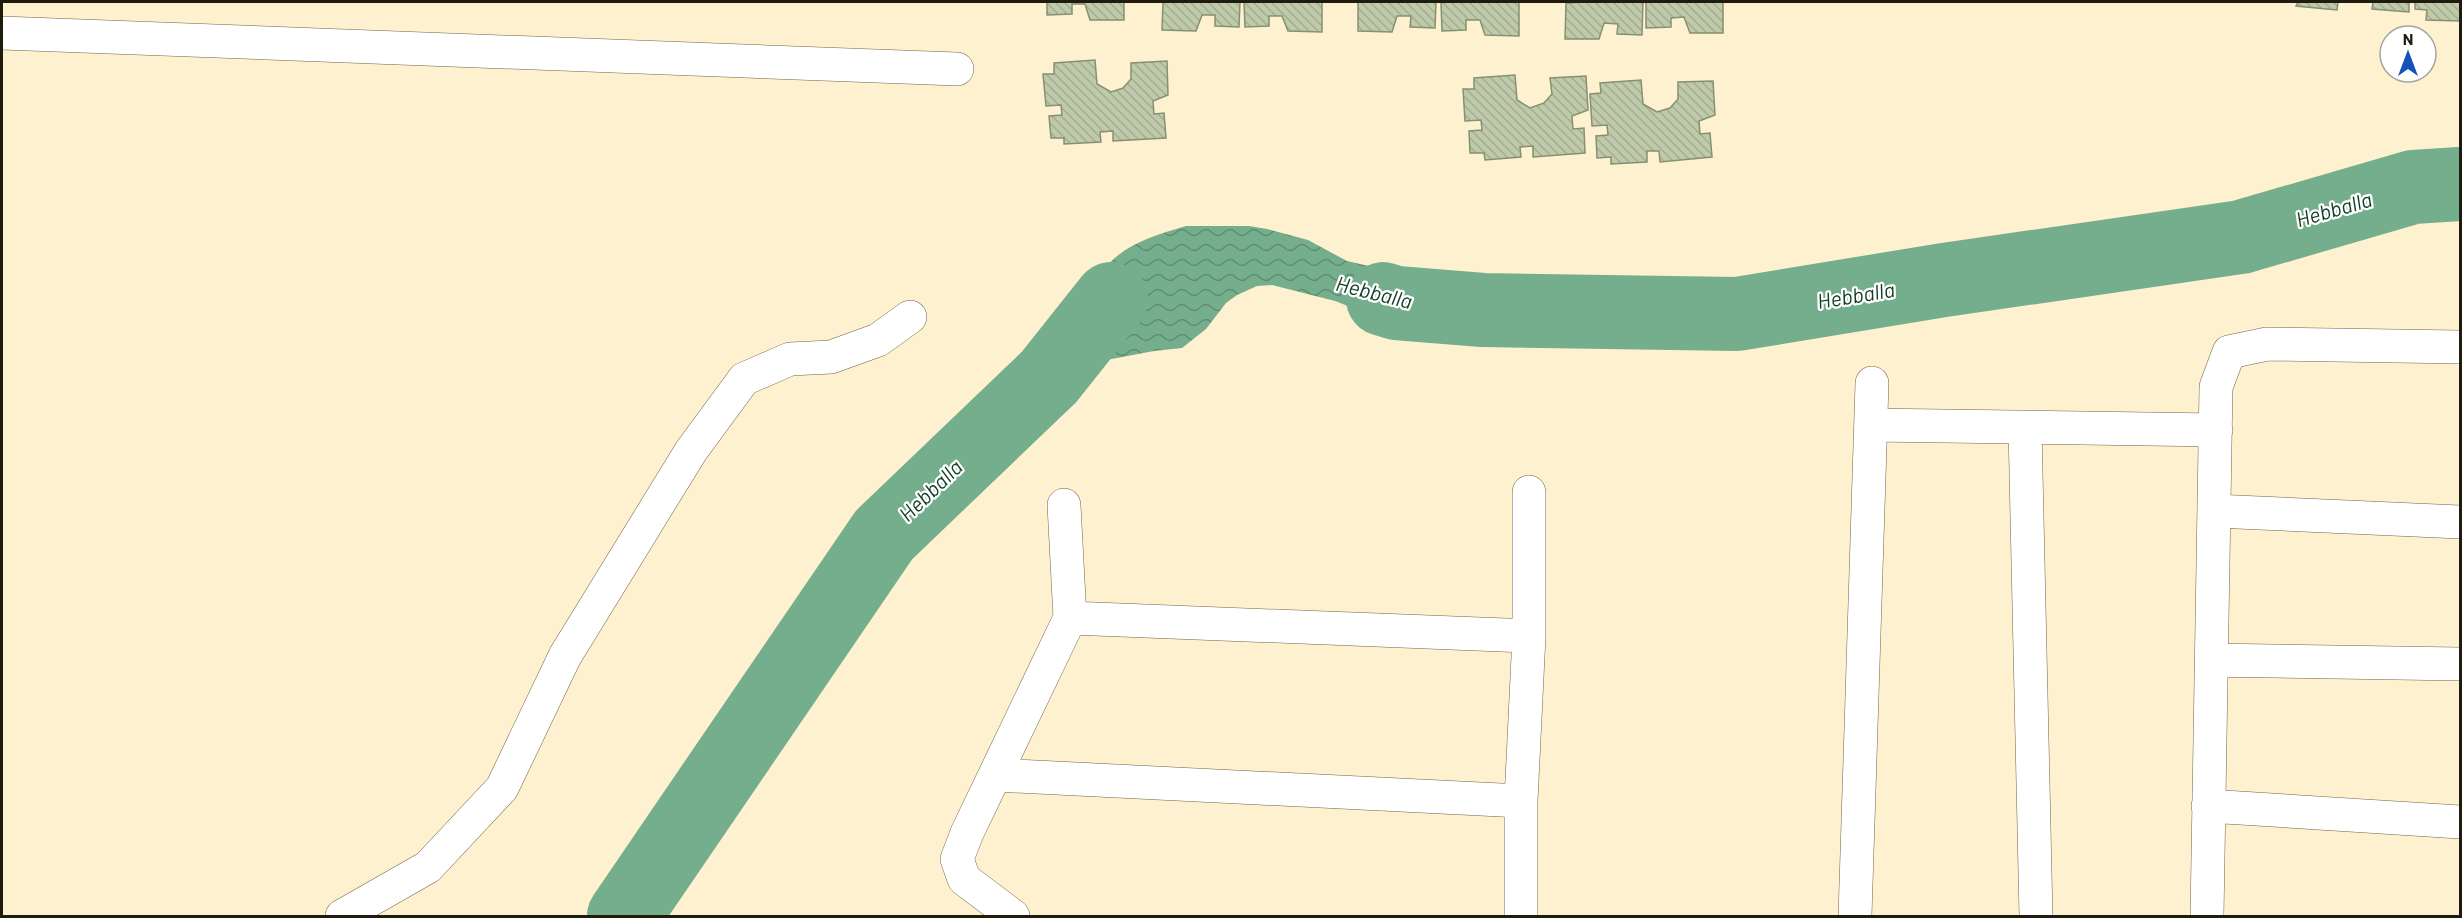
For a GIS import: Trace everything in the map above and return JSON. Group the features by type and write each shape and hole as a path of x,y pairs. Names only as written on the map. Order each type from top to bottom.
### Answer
{"street":[{"path":"2,33 957,69"},
{"path":"342,916 428,867 502,788 565,656 691,452 744,379 790,359 831,357 878,340 910,317"},
{"path":"2207,916 2216,387 2229,352 2266,344 2460,347"},
{"path":"1855,916 1872,383"},
{"path":"1870,425 2216,430"},
{"path":"2025,428 2036,916"},
{"path":"1521,916 1521,801 1529,636 1529,492"},
{"path":"1013,916 972,903 957,859 967,833 1070,618 1064,505"},
{"path":"2214,512 2460,522"},
{"path":"1070,618 1529,636"},
{"path":"2212,660 2460,663"},
{"path":"995,775 1521,801"},
{"path":"2208,806 2460,822"}],"water":[{"path":"1186,226 1249,226 1267,229 1308,240 1347,261 1408,275 1436,274 1460,285 1483,310 1476,329 1461,335 1410,334 1376,317 1335,301 1272,285 1257,286 1226,303 1206,329 1182,348 1085,364 1063,376 1049,377 1038,362 1053,341 1084,308 1099,277 1110,263 1140,242"}],"building":[{"path":"1047,2 1124,2 1124,20 1090,20 1085,4 1072,4 1072,14 1047,15"},
{"path":"1163,2 1240,2 1239,27 1215,26 1215,15 1202,15 1196,31 1162,30"},
{"path":"1244,2 1322,2 1322,32 1288,31 1282,16 1269,16 1269,26 1245,27"},
{"path":"1358,2 1436,2 1435,28 1410,27 1411,16 1397,16 1392,32 1358,31"},
{"path":"1441,2 1519,2 1519,36 1485,35 1480,20 1466,20 1466,30 1442,31"},
{"path":"1643,2 1642,35 1617,34 1618,24 1604,23 1599,39 1565,39 1566,3"},
{"path":"1646,2 1723,2 1723,33 1690,33 1684,17 1671,18 1671,27 1646,28"},
{"path":"2298,2 2338,2 2337,10 2296,6"},
{"path":"2373,2 2409,2 2409,12 2372,9"},
{"path":"2415,2 2460,2 2460,21 2426,20 2427,10 2415,9"},
{"path":"1095,60 1097,84 1111,92 1123,88 1131,79 1131,63 1167,61 1168,95 1153,101 1154,114 1164,113 1166,138 1113,141 1113,131 1100,132 1101,142 1064,144 1064,138 1051,138 1049,116 1062,115 1061,105 1046,106 1043,74 1054,74 1054,63"},
{"path":"1515,75 1517,100 1530,108 1544,103 1552,94 1550,78 1586,76 1588,110 1572,116 1573,129 1584,128 1585,153 1533,157 1533,146 1520,147 1521,157 1485,160 1484,153 1470,153 1469,131 1482,130 1481,120 1465,121 1463,89 1474,89 1474,78"},
{"path":"1641,80 1643,104 1657,112 1670,108 1678,99 1678,82 1713,81 1715,115 1699,121 1700,134 1710,133 1712,157 1660,162 1659,151 1647,151 1647,162 1611,164 1611,157 1597,158 1596,136 1608,135 1607,125 1592,126 1590,94 1601,93 1600,83"}],"waterway":[{"name":"Hebballa","path":"1383,299 1396,303 1483,310 1737,314 1944,280 2241,237 2413,187 2460,184"},
{"name":"Hebballa","path":"624,916 884,535 1049,377 1111,299"}]}
